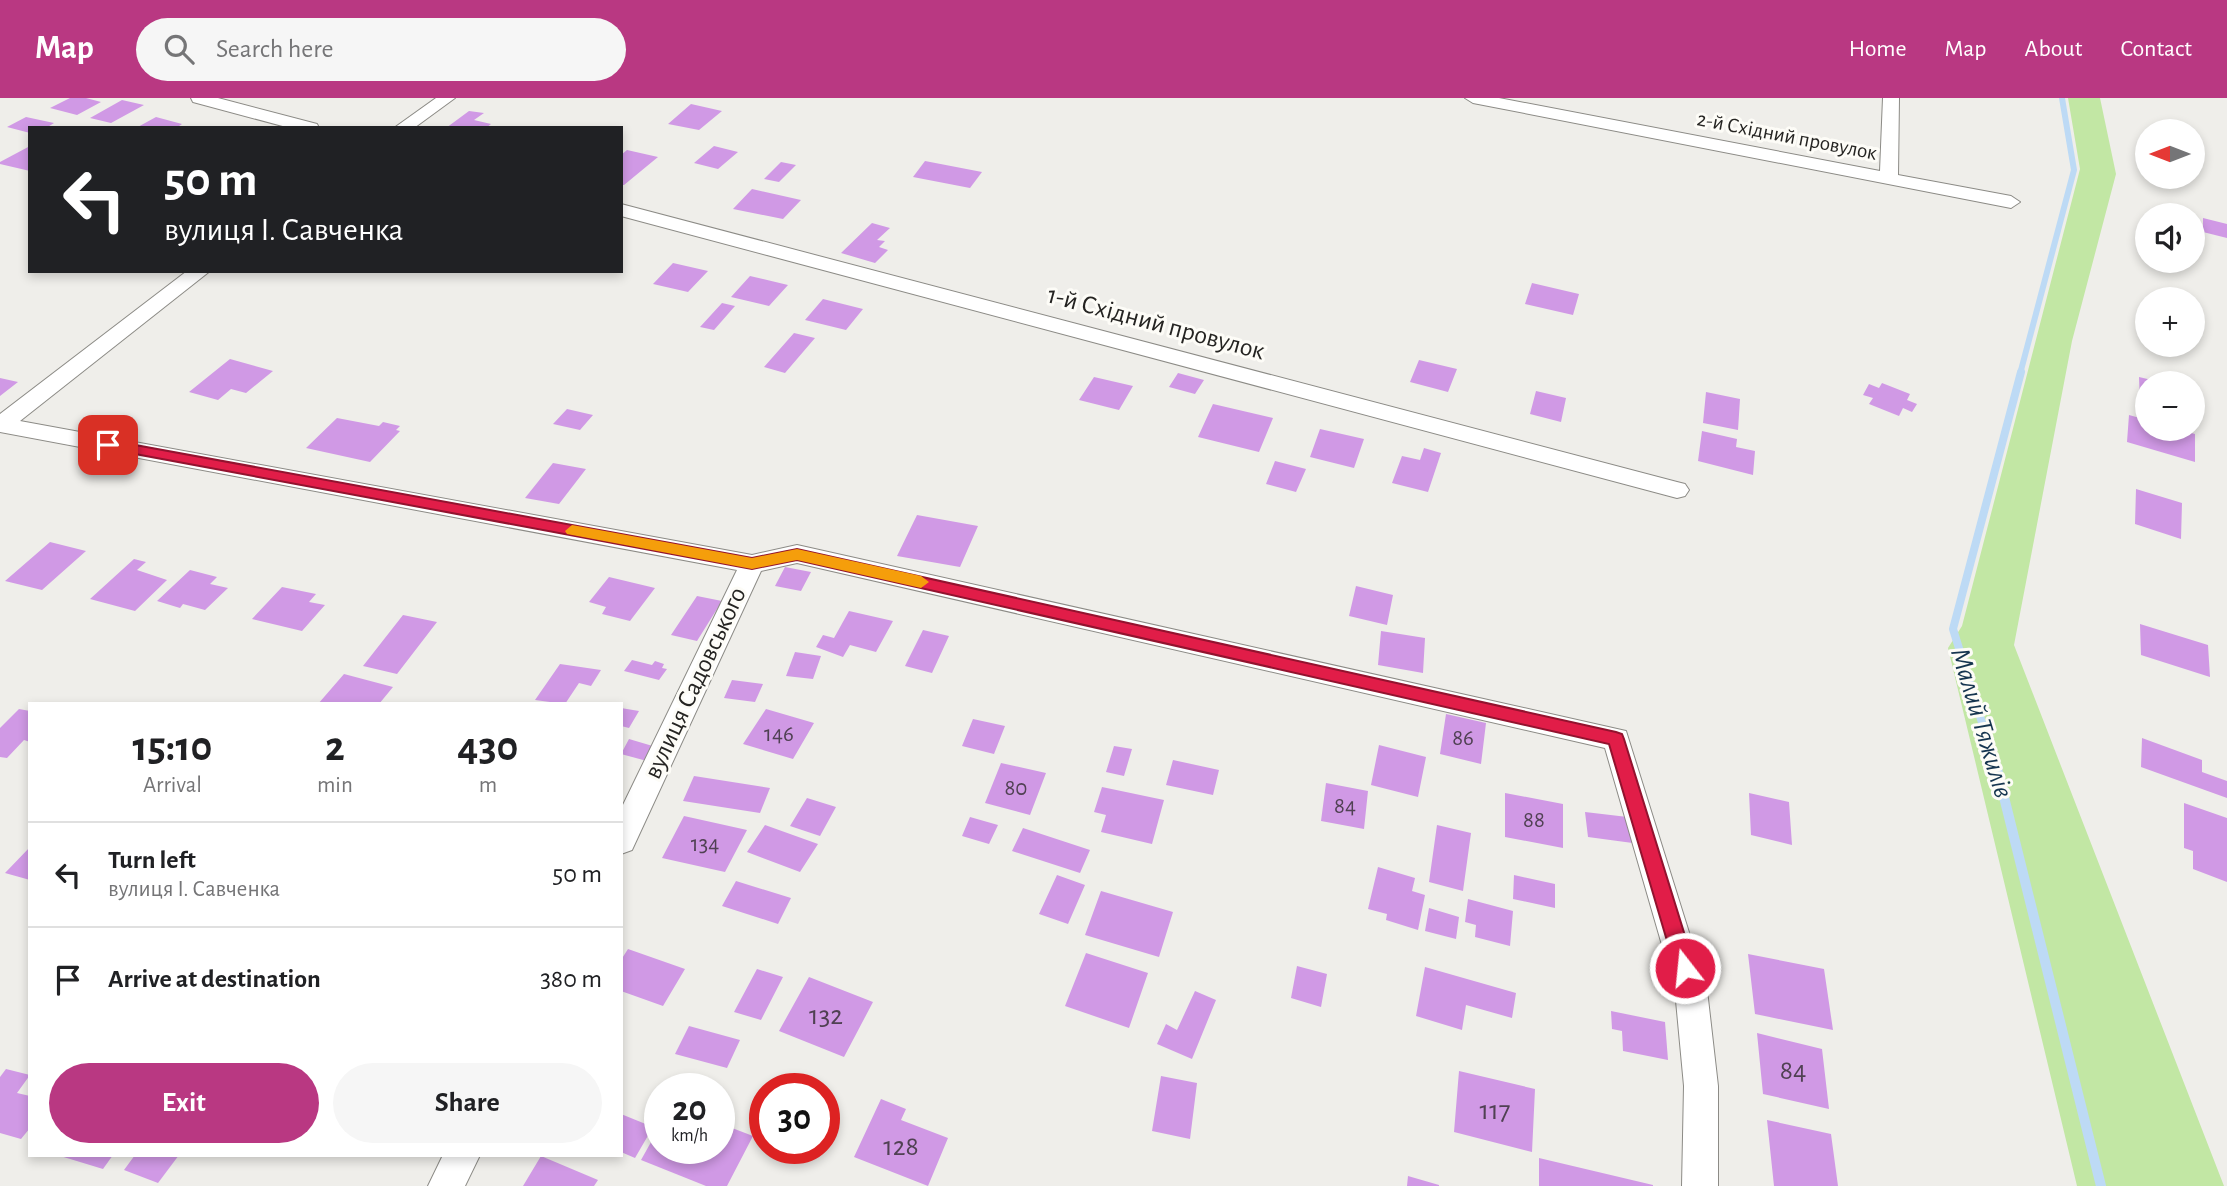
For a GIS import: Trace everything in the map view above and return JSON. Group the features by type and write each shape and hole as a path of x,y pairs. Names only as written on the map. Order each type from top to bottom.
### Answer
{"street":[{"path":"199,98 304,126"},
{"path":"404,126 447,98"},
{"name":"2-й Східний провулок","path":"1473,98 2011,202"},
{"path":"1889,179 1891,98"},
{"name":"1-й Східний провулок","path":"623,211 1677,490"},
{"path":"0,425 198,273"},
{"path":"0,425 752,564 797,554 1616,739 1691,990 1702,1086 1700,1186"},
{"name":"вулиця Садовського","path":"623,837 752,564"},
{"path":"446,1186 461,1157"}],"green space":[{"path":"2068,98 2100,98 2116,174 2072,341 2014,645 2224,1186 2077,1186 1948,648 1962,626 2080,169"}],"building":[{"path":"70,98 101,102 77,115 50,108"},
{"path":"122,100 144,105 111,123 90,118"},
{"path":"691,104 722,111 699,130 668,124"},
{"path":"469,111 484,113 474,120 491,124 488,126 449,126"},
{"path":"26,117 54,123 49,126 28,126 28,132 7,127"},
{"path":"156,117 182,124 179,126 140,126"},
{"path":"714,146 738,152 718,169 694,163"},
{"path":"28,147 28,171 0,162"},
{"path":"627,150 658,157 623,185 623,153"},
{"path":"925,161 982,172 970,188 913,177"},
{"path":"781,162 796,165 779,182 764,179"},
{"path":"752,189 801,200 783,219 733,209"},
{"path":"2205,218 2227,224 2227,238 2205,232"},
{"path":"872,223 890,228 877,240 885,241 879,247 888,250 875,263 841,253"},
{"path":"673,263 708,271 688,292 653,284"},
{"path":"750,276 788,285 769,306 731,297"},
{"path":"1532,283 1579,294 1573,315 1525,304"},
{"path":"823,299 863,309 846,330 805,320"},
{"path":"722,303 735,306 714,330 700,327"},
{"path":"794,333 815,338 785,373 764,367"},
{"path":"230,359 273,371 246,393 231,389 218,400 189,392"},
{"path":"1419,360 1457,369 1448,392 1410,382"},
{"path":"1178,373 1204,380 1195,394 1169,387"},
{"path":"1094,377 1133,386 1119,410 1079,400"},
{"path":"0,378 18,382 0,396"},
{"path":"1882,383 1910,394 1907,400 1917,404 1912,412 1903,408 1899,416 1869,404 1873,398 1863,395 1869,384 1879,388"},
{"path":"1536,391 1566,398 1561,422 1530,414"},
{"path":"1706,392 1740,399 1738,430 1703,423"},
{"path":"1213,404 1273,418 1259,452 1198,437"},
{"path":"567,409 593,415 580,430 553,424"},
{"path":"2129,415 2135,417 2135,441 2195,441 2195,462 2127,442"},
{"path":"337,418 379,426 383,422 400,426 396,430 400,431 370,462 306,448"},
{"path":"1320,429 1364,439 1354,468 1310,457"},
{"path":"1702,431 1737,439 1736,447 1755,451 1753,475 1698,461"},
{"path":"1424,448 1441,453 1428,492 1392,483 1402,456 1420,460"},
{"path":"1275,461 1306,469 1296,492 1266,484"},
{"path":"553,463 586,469 559,504 525,498"},
{"path":"2136,489 2182,503 2181,539 2135,524"},
{"path":"917,515 978,526 960,567 897,556"},
{"path":"50,542 86,551 42,590 5,581"},
{"path":"134,559 146,562 137,570 167,580 135,611 90,599"},
{"path":"785,567 811,572 801,591 775,586"},
{"path":"190,570 217,577 210,584 228,588 205,610 183,604 180,608 157,601"},
{"path":"609,577 655,588 630,621 602,614 606,607 589,602"},
{"path":"1356,586 1393,595 1387,625 1349,616"},
{"path":"282,587 316,594 309,602 325,605 302,631 252,619"},
{"path":"697,596 722,601 697,641 671,635"},
{"path":"849,611 893,621 876,652 850,645 843,657 816,647 823,635 834,638"},
{"path":"403,615 437,622 397,674 363,666"},
{"path":"2140,624 2208,645 2210,677 2141,655"},
{"path":"923,630 949,636 932,673 905,666"},
{"path":"1381,631 1425,638 1423,673 1378,665"},
{"path":"795,652 821,656 813,679 786,676"},
{"path":"632,660 652,665 655,661 664,664 662,668 667,669 659,680 624,671"},
{"path":"560,664 601,670 591,686 579,683 566,702 535,700"},
{"path":"344,674 393,687 381,702 320,702"},
{"path":"732,680 763,684 755,702 724,698"},
{"path":"623,708 639,711 629,728 623,726"},
{"path":"19,709 28,711 28,741 24,740 7,758 0,757 0,728"},
{"path":"766,709 814,723 793,759 743,744"},
{"path":"1446,714 1486,723 1481,764 1440,754"},
{"path":"973,719 1005,726 994,754 962,746"},
{"path":"2142,738 2202,760 2202,772 2227,781 2227,798 2141,767"},
{"path":"629,739 656,747 647,761 623,755"},
{"path":"1379,745 1426,757 1418,797 1371,785"},
{"path":"1114,746 1132,749 1124,776 1106,772"},
{"path":"1173,760 1219,770 1213,795 1166,785"},
{"path":"1001,763 1046,773 1030,815 985,803"},
{"path":"694,776 770,788 760,813 683,801"},
{"path":"1326,783 1368,791 1364,829 1321,821"},
{"path":"1102,787 1164,800 1152,844 1101,832 1106,815 1094,812"},
{"path":"1505,793 1563,804 1563,848 1505,837"},
{"path":"1749,793 1789,802 1792,845 1751,835"},
{"path":"807,798 836,807 820,836 790,826"},
{"path":"2184,803 2227,818 2227,882 2193,869 2193,851 2184,848"},
{"path":"1585,812 1636,818 1640,844 1588,837"},
{"path":"684,816 747,830 725,872 662,858"},
{"path":"970,817 998,825 989,844 962,836"},
{"path":"765,825 818,844 800,872 747,852"},
{"path":"1437,825 1471,833 1463,891 1429,882"},
{"path":"1023,828 1090,850 1080,873 1012,851"},
{"path":"28,849 28,879 5,873"},
{"path":"1378,867 1415,878 1412,891 1425,895 1418,930 1386,920 1387,914 1368,909"},
{"path":"1057,875 1085,885 1068,924 1039,914"},
{"path":"1514,875 1555,884 1555,908 1513,899"},
{"path":"736,881 791,898 778,924 722,906"},
{"path":"1101,891 1173,912 1159,957 1085,935"},
{"path":"1468,899 1513,911 1510,946 1475,937 1476,925 1465,922"},
{"path":"1429,908 1459,917 1456,939 1425,931"},
{"path":"628,949 685,969 663,1006 623,992 623,957"},
{"path":"1086,953 1148,973 1129,1028 1065,1006"},
{"path":"1748,954 1824,969 1833,1030 1755,1014"},
{"path":"1297,966 1327,974 1321,1007 1291,998"},
{"path":"1425,967 1516,993 1512,1018 1466,1005 1462,1030 1416,1016"},
{"path":"757,969 783,977 761,1020 734,1012"},
{"path":"809,977 873,1002 844,1057 779,1031"},
{"path":"1195,991 1216,1000 1192,1059 1157,1044 1166,1024 1177,1030"},
{"path":"1611,1011 1665,1022 1668,1060 1623,1051 1622,1031 1612,1029"},
{"path":"689,1026 740,1040 727,1068 675,1054"},
{"path":"1757,1033 1822,1049 1829,1109 1763,1094"},
{"path":"6,1069 28,1074 17,1093 28,1096 28,1130 21,1139 0,1133 0,1077"},
{"path":"1459,1071 1535,1089 1532,1152 1454,1132"},
{"path":"1161,1076 1197,1083 1190,1139 1152,1131"},
{"path":"881,1099 906,1109 901,1120 948,1138 928,1186 854,1157"},
{"path":"623,1115 644,1123 644,1142 635,1158 623,1153"},
{"path":"1767,1120 1831,1134 1838,1186 1774,1186"},
{"path":"735,1129 749,1134 749,1144 727,1186 706,1186 651,1164 735,1164"},
{"path":"64,1157 112,1157 103,1169"},
{"path":"134,1157 178,1157 158,1183 124,1170"},
{"path":"540,1157 598,1180 594,1186 523,1186"},
{"path":"1539,1158 1653,1185 1653,1186 1539,1186"},
{"path":"1408,1176 1439,1185 1439,1186 1407,1186"}],"waterway":[{"name":"Малий Тяжилів","path":"2020,374 2074,170 2062,98"},
{"name":"Малий Тяжилів","path":"1984,729 1953,629 2021,372"},
{"name":"Малий Тяжилів","path":"1984,727 1997,769 2101,1186"}],"slow traffic":[{"path":"572,531 752,564 797,554 921,582"}],"route":[{"path":"108,445 752,564 797,554 1616,739 1685,968"}]}
